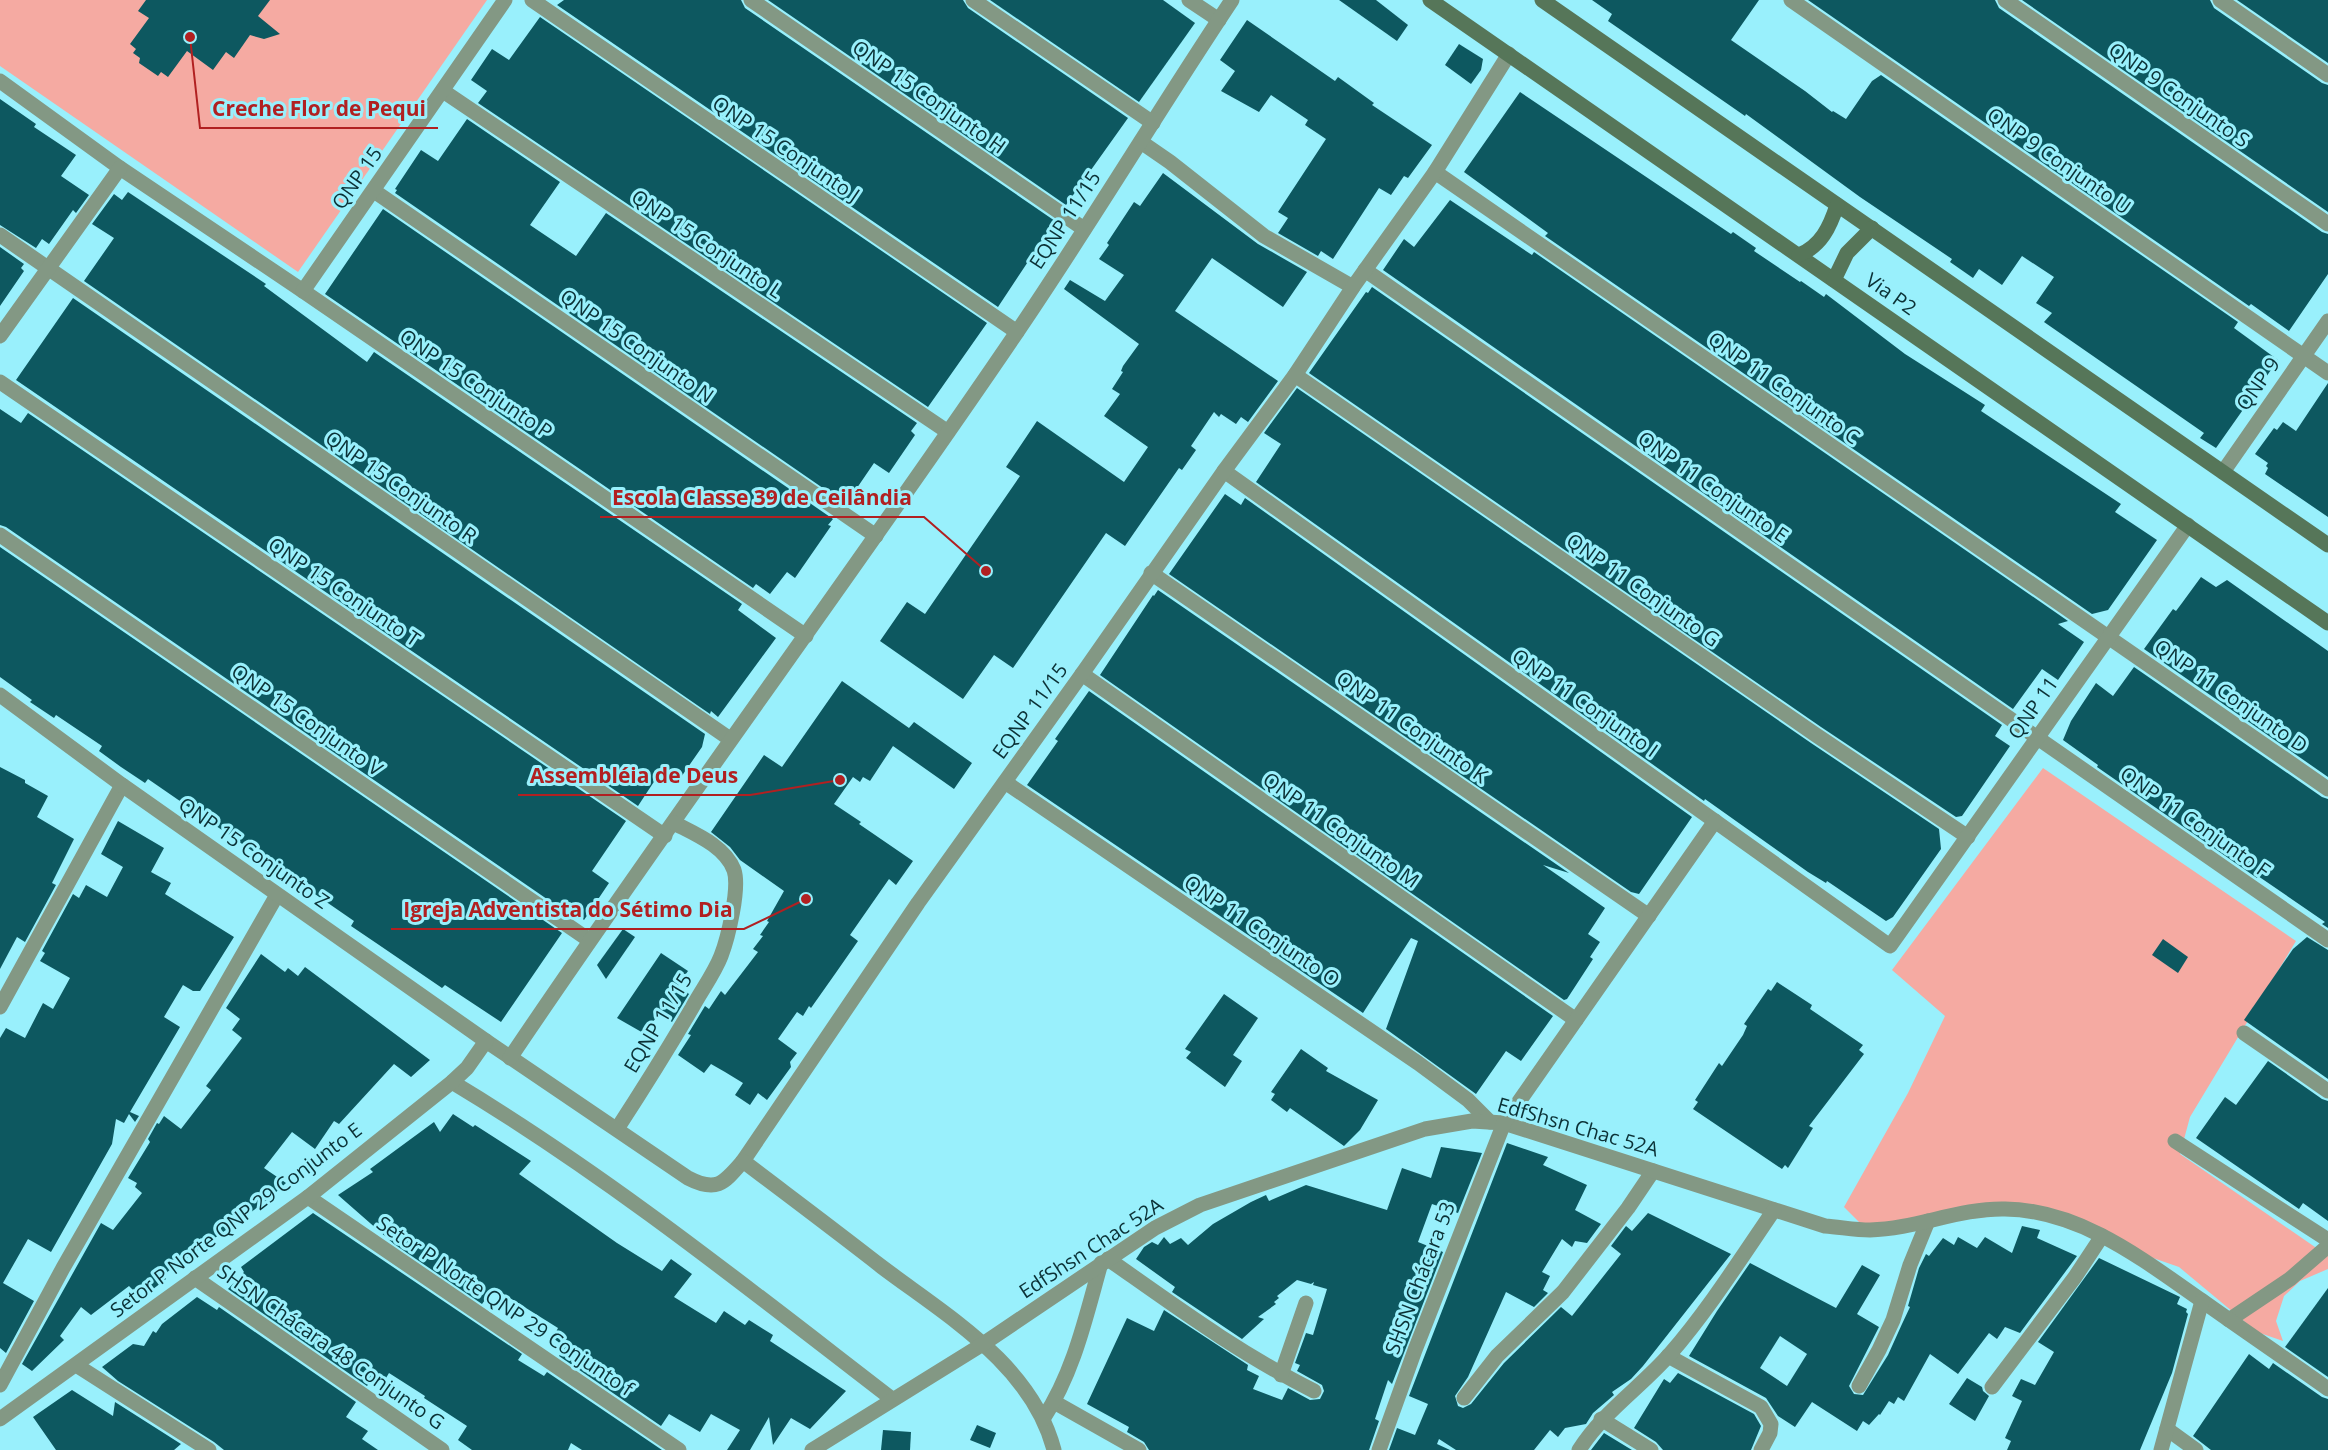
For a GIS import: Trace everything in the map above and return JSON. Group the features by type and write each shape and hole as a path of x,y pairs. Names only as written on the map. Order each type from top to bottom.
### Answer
{"main road":[{"name":"Via P2","path":"1430,0 2328,623"},
{"path":"1548,2 2328,545"},
{"path":"1798,255 1817,245 1832,221 1837,205"},
{"path":"1834,280 1847,253 1872,228"}],"street":[{"name":"QNP 15","path":"303,291 505,0"},
{"name":"QNP 15 Conjunto J","path":"532,0 1017,332"},
{"name":"QNP 15 Conjunto H","path":"751,0 1084,229"},
{"path":"972,0 1153,123"},
{"path":"1189,0 1219,20"},
{"name":"EQNP 11/15","path":"510,1058 589,940 665,836 730,739 806,636 1017,332 1232,0"},
{"name":"QNP 9 Conjunto U","path":"1791,0 2328,373"},
{"name":"QNP 9 Conjunto S","path":"2005,0 2328,224"},
{"path":"2220,0 2328,75"},
{"name":"EQNP 11/15","path":"674,823 717,848 734,869 729,934 720,958 659,1064 617,1129 688,1178 704,1186 715,1186 725,1181 743,1161 918,903 1082,674 1151,573 1295,375 1353,287 1435,172 1509,54"},
{"name":"QNP 15 Conjunto P","path":"0,81 120,168 806,636"},
{"name":"QNP 15 Conjunto L","path":"443,91 948,432"},
{"path":"1141,142 1264,236 1353,287"},
{"path":"0,336 120,168"},
{"name":"QNP 11 Conjunto C","path":"1435,172 2109,637"},
{"name":"QNP 15 Conjunto N","path":"374,190 876,536"},
{"name":"QNP 15 Conjunto R","path":"0,235 730,739"},
{"name":"QNP 11 Conjunto E","path":"1365,270 2038,738"},
{"name":"QNP 9","path":"2223,472 2328,321"},
{"name":"QNP 11 Conjunto G","path":"1295,375 1816,735 1968,837"},
{"name":"QNP 15 Conjunto T","path":"0,382 665,836"},
{"name":"QNP 11 Conjunto I","path":"1224,471 1890,946 1913,915"},
{"name":"QNP 11","path":"1913,915 2188,525"},
{"name":"QNP 15 Conjunto V","path":"0,535 589,940"},
{"name":"QNP 11 Conjunto K","path":"1151,573 1649,916"},
{"name":"QNP 11 Conjunto D","path":"2109,637 2328,789"},
{"name":"QNP 11 Conjunto M","path":"1082,674 1576,1020"},
{"name":"QNP 15 Conjunto Z","path":"0,694 277,896 510,1058 617,1129"},
{"name":"QNP 11 Conjunto F","path":"2038,738 2328,940"},
{"name":"QNP 11 Conjunto O","path":"1005,782 1418,1063 1497,1122"},
{"path":"0,1007 122,785"},
{"name":"SHSN Chácara 53","path":"1379,1450 1497,1122 1576,1020 1715,821"},
{"path":"0,1385 63,1268 277,896"},
{"path":"2244,1033 2328,1091"},
{"name":"Setor P Norte QNP 29 Conjunto E","path":"0,1419 308,1197 452,1082 467,1068 486,1041"},
{"path":"452,1082 520,1123 667,1227 892,1399"},
{"name":"EdfShsn Chac 52A","path":"812,1450 983,1344 1155,1228 1211,1202 1425,1129 1472,1121 1497,1122 1825,1226 1871,1230 1928,1221 1970,1210 2007,1209 2051,1214 2102,1236 2131,1252 2328,1389"},
{"path":"2175,1141 2328,1240"},
{"path":"743,1161 983,1344 1025,1389 1043,1419 1054,1450"},
{"path":"1464,1398 1497,1356 1563,1292 1653,1171"},
{"name":"Setor P Norte QNP 29 Conjunto f","path":"308,1197 680,1450"},
{"path":"1577,1448 1601,1419 1668,1356 1699,1318 1774,1210"},
{"path":"1858,1386 1893,1320 1910,1265 1928,1221"},
{"path":"1992,1387 2102,1236"},
{"path":"2229,1320 2290,1279 2328,1246"},
{"path":"1043,1419 1054,1402 1077,1345 1105,1261 1209,1331 1281,1375 1314,1391"},
{"name":"SHSN Chácara 48 Conjunto G","path":"195,1278 442,1450"},
{"path":"2161,1450 2202,1301"},
{"path":"1281,1375 1306,1303"},
{"path":"1668,1356 1761,1407 1771,1424 1770,1433 1761,1450"},
{"path":"76,1365 208,1450"},
{"path":"1054,1402 1139,1450"},
{"path":"1601,1419 1651,1450"},
{"path":"2166,1429 2196,1450"}],"shaded area":[{"path":"0,0 487,0 298,272 0,66"},
{"path":"2043,768 2296,941 2190,1117 2180,1154 2328,1256 2328,1269 2300,1281 2284,1296 2276,1321 2283,1341 2257,1332 2179,1267 2023,1213 1867,1230 1844,1207 1908,1093 1945,1016 1892,970"}],"building":[{"path":"146,0 270,0 258,16 280,34 264,39 250,35 234,58 226,52 213,70 187,51 168,77 161,72 158,76 139,63 140,58 133,53 136,49 130,44 149,18 138,11"},
{"path":"564,0 741,0 745,8 1055,221 998,307 557,5"},
{"path":"768,0 963,0 968,8 1128,118 1066,205"},
{"path":"990,0 1163,0 1195,23 1139,102"},
{"path":"1339,0 1376,0 1408,25 1397,41"},
{"path":"1592,0 1759,0 1731,40 1832,112 1846,119 1872,81 1881,75 2238,322 2234,328 2278,360 2216,448 2200,438 2204,433 2044,322 2052,313 2036,303 2054,277 2022,256 2002,285 1979,269 1973,278 1950,262 1952,259 1860,197 1746,114 1745,116 1608,21 1612,14"},
{"path":"1808,0 1995,0 1999,8 2328,234 2328,274 2289,331 2251,304 2249,306"},
{"path":"2022,0 2210,0 2214,8 2328,85 2328,212"},
{"path":"2237,0 2328,0 2328,63"},
{"path":"540,17 987,323 928,407 478,103 487,91 471,80 492,49 509,60"},
{"path":"1247,20 1335,81 1338,77 1374,103 1372,105 1432,145 1408,178 1404,176 1391,195 1379,188 1333,259 1321,251 1318,256 1278,233 1288,218 1278,212 1326,139 1305,125 1308,120 1271,95 1259,112 1221,91 1235,71 1220,60"},
{"path":"1459,44 1483,59 1481,70 1471,84 1445,65"},
{"path":"1520,92 1731,234 1733,232 1756,248 1754,251 1800,282 1824,297 1826,294 1905,354 1985,405 1981,411 2121,504 2115,512 2157,540 2108,610 2092,614 1545,236 1548,233 1464,172"},
{"path":"0,99 36,124 34,127 76,155 61,176 89,195 76,213 73,210 49,244 42,239 36,248 0,225"},
{"path":"467,119 560,182 530,225 576,256 606,213 917,423 911,431 915,435 889,473 874,463 846,504 395,193 397,190 395,189 421,150 438,161"},
{"path":"1163,173 1258,244 1307,272 1283,307 1212,258 1175,311 1278,381 1248,422 1241,417 1236,424 1221,414 1219,417 1214,412 1191,446 1196,450 1182,470 1179,468 1125,546 1106,533 1013,668 994,655 963,699 880,641 907,602 925,614 1020,476 1006,467 1037,421 1124,482 1148,447 1104,416 1120,394 1112,389 1123,372 1121,371 1123,366 1139,344 1064,289 1070,280 1105,301 1124,275 1099,259 1134,202 1140,206"},
{"path":"128,192 266,284 264,286 367,362 374,352 742,604 738,610 776,638 718,717 711,711 710,714 84,281 114,238 92,224 114,194 122,200"},
{"path":"1450,200 1532,255 1534,252 2068,621 2058,624 2084,642 2058,680 2042,669 2013,709 1383,270 1404,239 1414,247"},
{"path":"383,209 833,519 828,525 831,526 795,578 787,572 770,594 756,584 753,588 325,294"},
{"path":"0,247 24,264 21,268 24,271 0,306"},
{"path":"1372,287 2002,725 1995,736 2010,746 1962,816 1956,817 1821,727 1309,373 1366,292 1368,293"},
{"path":"73,298 705,734 702,747 679,780 663,768 638,806 16,380"},
{"path":"2328,383 2328,517 2265,474 2268,463 2255,454 2274,428 2277,430 2283,422 2296,431"},
{"path":"1297,388 1939,829 1941,849 1893,917 1886,921 1827,881 1826,883 1808,872 1705,799 1704,801 1256,482 1281,444 1264,433"},
{"path":"0,409 21,423 28,413 626,821 592,871 609,883 584,920 580,916 576,919 0,525"},
{"path":"1225,494 1241,505 1245,498 1692,817 1639,894 1631,892 1169,574"},
{"path":"0,547 562,933 501,1022 445,985 442,988 351,926 354,921 148,779 145,783 121,767 99,751 102,746 56,715 54,718 30,702 32,700 0,677"},
{"path":"2201,577 2216,587 2227,580 2328,651 2328,777 2144,649 2173,609 2176,611"},
{"path":"1158,590 1569,873 1543,865 1605,908 1588,934 1600,942 1590,957 1593,959 1567,999 1564,1000 1100,675"},
{"path":"2134,667 2328,799 2328,928 2322,924 2325,922 2258,876 2257,878 2097,767 2098,765 2063,740 2071,721 2096,683 2113,696"},
{"path":"842,681 909,728 914,722 972,763 954,789 893,746 870,781 863,777 860,782 853,777 834,804 913,861 896,885 889,879 850,935 858,941 811,1008 809,1006 803,1016 797,1012 778,1039 797,1053 790,1062 791,1067 767,1100 758,1093 750,1105 735,1095 743,1083 711,1064 704,1073 678,1055 705,1006 709,1009 721,991 725,995 758,952 753,949 763,936 760,935 784,891 740,860 730,847 711,832 764,755 782,767"},
{"path":"1089,691 1553,1016 1521,1061 1506,1051 1476,1094 1386,1029 1418,941 1411,938 1363,1013 1027,785 1058,741 1055,739"},
{"path":"0,767 25,780 25,783 48,796 37,817 74,839 52,883 56,885 25,942 17,937 0,969"},
{"path":"118,821 164,848 151,872 171,883 165,894 234,937 200,991 193,991 183,985 164,1017 180,1027 130,1112 139,1116 135,1122 129,1114 124,1123 116,1119 112,1144 51,1252 28,1239 3,1283 34,1301 6,1353 0,1348 0,1038 6,1028 25,1038 43,1003 53,1009 70,978 40,961 45,953 42,951 73,894 79,898 86,885 107,897 123,867 101,854"},
{"path":"623,929 635,937 606,979 597,965"},
{"path":"2307,937 2328,950 2328,1079 2244,1020 2293,949"},
{"path":"2163,939 2188,957 2178,973 2152,955"},
{"path":"661,953 688,971 679,986 689,994 672,1022 659,1013 645,1034 617,1018"},
{"path":"261,954 285,972 288,968 298,976 305,967 430,1060 411,1077 394,1064 339,1124 334,1121 315,1149 292,1132 264,1168 286,1183 265,1202 163,1275 166,1279 148,1293 142,1285 134,1291 129,1286 91,1315 81,1307 60,1336 64,1340 32,1371 22,1364 101,1223 113,1230 142,1193 135,1187 137,1183 128,1178 150,1142 148,1139 157,1123 159,1124 164,1116 181,1129 211,1090 206,1086 242,1038 232,1030 240,1019 226,1008"},
{"path":"1777,982 1812,1005 1810,1009 1863,1045 1859,1050 1864,1054 1809,1126 1813,1128 1788,1168 1785,1165 1782,1169 1693,1109 1698,1102 1695,1100 1719,1063 1722,1066 1743,1035 1747,1026 1744,1024 1768,989 1771,991"},
{"path":"1224,994 1258,1018 1233,1055 1242,1061 1225,1087 1186,1058 1191,1052 1185,1049"},
{"path":"1301,1049 1328,1068 1326,1071 1378,1100 1360,1130 1344,1146 1290,1108 1287,1112 1271,1100 1275,1094 1271,1092"},
{"path":"2268,1061 2328,1101 2328,1221 2303,1203 2299,1209 2196,1138 2225,1097 2236,1105"},
{"path":"453,1114 473,1127 475,1125 531,1161 519,1174 617,1243 662,1271 671,1259 692,1274 674,1297 716,1323 724,1311 745,1325 749,1320 773,1335 770,1341 846,1391 810,1429 791,1418 773,1445 769,1417 750,1450 727,1450 740,1430 711,1414 700,1432 669,1414 661,1426 559,1356 565,1347 553,1338 558,1328 494,1288 482,1304 394,1244 338,1195 373,1172 370,1169 434,1122 440,1132"},
{"path":"1507,1143 1548,1157 1543,1165 1587,1185 1575,1210 1601,1224 1587,1243 1575,1241 1572,1247 1562,1239 1542,1272 1550,1276 1543,1290 1548,1293 1534,1307 1506,1292 1468,1377 1455,1396 1458,1406 1463,1408 1471,1404 1504,1363 1561,1307 1572,1316 1621,1254 1611,1246 1626,1226 1632,1231 1648,1213 1731,1254 1643,1366 1631,1379 1612,1392 1614,1395 1593,1413 1586,1424 1565,1428 1558,1437 1550,1430 1534,1450 1456,1450 1439,1439 1437,1444 1450,1450 1389,1450 1397,1428 1415,1435 1428,1404 1409,1396"},
{"path":"1441,1147 1482,1153 1458,1213 1432,1204 1418,1242 1443,1252 1392,1384 1388,1380 1375,1419 1379,1421 1369,1450 1149,1450 1144,1442 1127,1432 1129,1427 1087,1404 1127,1318 1154,1331 1164,1310 1248,1365 1247,1370 1259,1376 1253,1389 1282,1400 1288,1388 1310,1400 1320,1399 1324,1391 1322,1385 1297,1371 1300,1365 1295,1363 1306,1333 1313,1335 1327,1289 1313,1285 1314,1282 1311,1284 1297,1280 1277,1296 1279,1298 1274,1302 1276,1304 1258,1317 1264,1319 1242,1339 1172,1292 1175,1287 1136,1259 1144,1247 1152,1242 1158,1245 1164,1237 1170,1244 1181,1238 1188,1245 1213,1224 1251,1202 1266,1195 1269,1201 1306,1185 1387,1210 1402,1168 1431,1178"},
{"path":"313,1213 522,1354 518,1360 544,1376 547,1372 662,1450 582,1450 571,1443 568,1450 472,1450 458,1440 467,1426 424,1398 425,1396 389,1373 386,1378 377,1373 367,1386 228,1289 244,1272 241,1267"},
{"path":"2022,1226 2040,1230 2037,1238 2077,1256 2020,1333 2005,1327 1997,1339 1989,1333 1958,1374 1930,1354 1904,1401 1898,1397 1894,1404 1889,1401 1880,1415 1869,1425 1863,1421 1857,1431 1812,1402 1795,1427 1778,1416 1766,1398 1689,1356 1750,1263 1836,1308 1862,1265 1880,1275 1857,1314 1879,1327 1849,1386 1854,1394 1863,1395 1888,1355 1910,1307 1908,1306 1919,1268 1926,1254 1929,1256 1943,1238 1954,1245 1958,1237 1977,1248 1985,1237 2012,1253","holes":["1780,1336 1807,1354 1787,1386 1760,1368"]},
{"path":"2099,1258 2180,1297 2177,1304 2187,1309 2188,1314 2172,1373 2140,1450 2007,1450 2011,1441 2005,1438 2022,1401 2012,1396 2021,1379 2035,1385 2054,1352 2038,1342"},
{"path":"2328,1288 2328,1377 2285,1347"},
{"path":"197,1297 217,1310 219,1307 356,1402 346,1417 368,1431 362,1439 378,1450 224,1450 118,1381 102,1367 133,1344 144,1346 153,1331 156,1333 162,1324"},
{"path":"2249,1354 2269,1369 2273,1363 2328,1399 2328,1450 2211,1450 2193,1436"},
{"path":"1678,1373 1754,1414 1761,1426 1751,1450 1663,1450 1656,1442 1634,1428 1664,1379 1670,1383"},
{"path":"1967,1378 1982,1387 1989,1396 1975,1421 1949,1404"},
{"path":"72,1390 113,1416 115,1402 181,1444 174,1450 56,1450 33,1417"},
{"path":"977,1425 996,1433 990,1448 970,1440"},
{"path":"883,1430 911,1432 910,1450 881,1450"},
{"path":"1604,1433 1627,1447 1632,1450 1591,1450"}],"place":[{"name":"Creche Flor de Pequi","path":"190,37"},
{"name":"Escola Classe 39 de Ceilândia","path":"986,571"},
{"name":"Assembléia de Deus","path":"840,780"},
{"name":"Igreja Adventista do Sétimo Dia","path":"806,899"}]}
